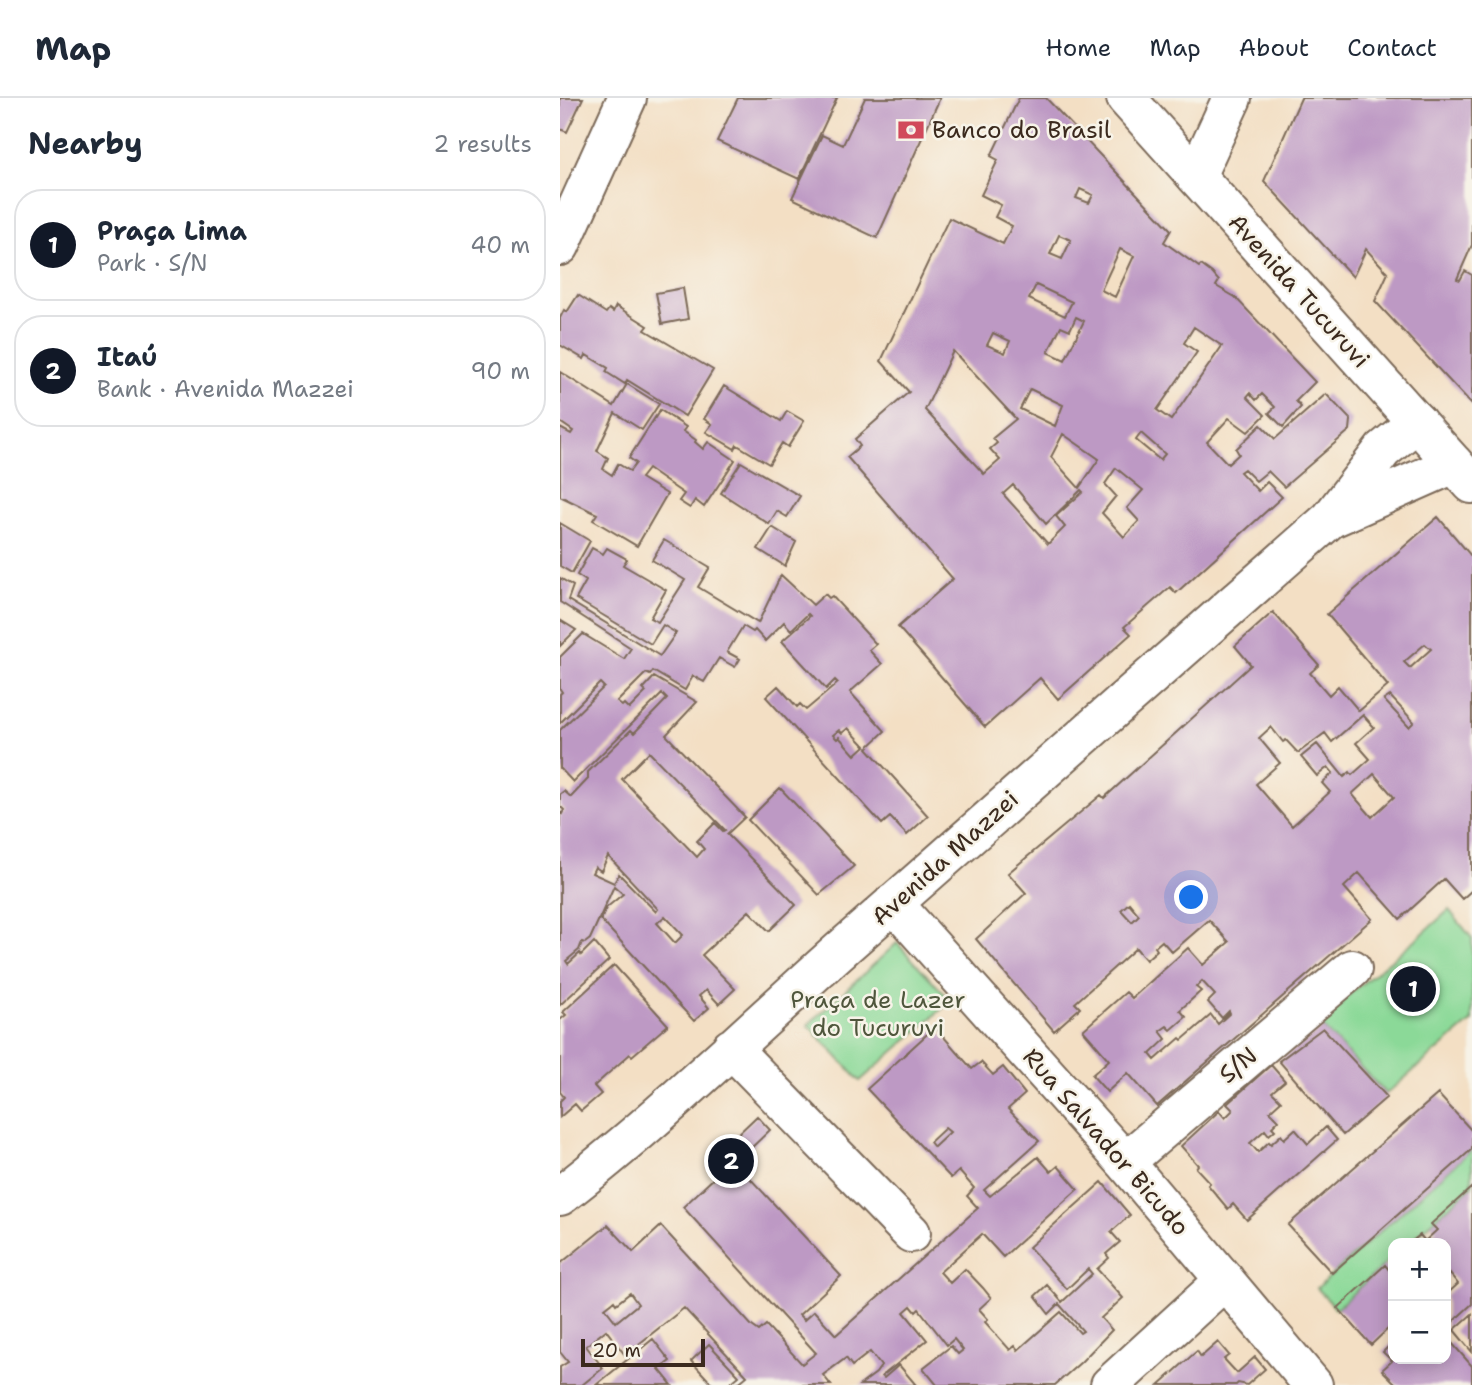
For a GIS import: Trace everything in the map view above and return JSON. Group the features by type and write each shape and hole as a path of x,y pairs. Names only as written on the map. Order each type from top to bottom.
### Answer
{"street":[{"path":"560,246 627,98"},
{"name":"Avenida Tucuruvi","path":"1126,98 1463,474"},
{"path":"1196,176 1232,98"},
{"name":"Avenida Mazzei","path":"560,1196 623,1147 893,904 1330,519 1383,450 1417,422"},
{"name":"Avenida Mazzei","path":"1330,519 1463,474"},
{"name":"Rua Salvador Bicudo","path":"893,904 1125,1161 1313,1385"},
{"name":"S/N","path":"1125,1161 1352,969"},
{"path":"731,1048 911,1233"},
{"path":"1110,1385 1225,1280"}],"green space":[{"path":"1449,910 1472,938 1472,1021 1386,1094 1318,1020"},
{"name":"Praça de Lazer do Tucuruvi","path":"897,943 951,1001 860,1081 808,1025"},
{"path":"1472,1149 1472,1186 1415,1238 1388,1238 1388,1262 1336,1309 1317,1288"}],"building":[{"path":"560,98 583,98 567,132 560,129"},
{"path":"738,98 837,98 799,179 717,141"},
{"path":"865,98 940,98 877,238 792,198 822,135 843,145"},
{"path":"1019,98 1046,98 1171,230 1164,242 1212,273 1219,281 1216,286 1235,297 1315,382 1296,401 1301,407 1283,427 1269,413 1275,407 1262,394 1256,400 1250,393 1247,397 1265,415 1248,432 1229,418 1207,442 1228,464 1239,454 1236,449 1261,425 1275,439 1326,394 1351,420 1350,430 1284,487 1268,471 1256,481 1244,469 1240,472 1258,491 1267,482 1282,497 1176,593 1170,587 1124,627 1131,634 1058,699 1040,678 985,727 898,627 953,579 847,457 860,446 855,439 909,392 881,361 949,218 1003,244 1012,226 995,217 1001,205 981,195 998,160 991,156","holes":["1080,189 1093,195 1089,203 1076,198","1059,235 1071,240 1062,259 1050,254","1120,249 1134,256 1115,297 1101,290","1036,285 1072,302 1065,316 1029,299","1076,317 1084,321 1065,360 1048,352 1061,326 1070,330","1194,327 1222,346 1171,420 1157,410 1197,352 1184,343","993,333 1010,341 1005,353 987,345","953,351 1016,419 993,438 997,443 990,449 1000,460 984,474 925,410","1030,389 1063,405 1055,426 1020,409","1141,433 1165,454 1160,460 1136,440","1063,434 1099,459 1079,488 1051,457","1116,468 1143,490 1127,508 1139,521 1124,537 1102,513 1116,496 1105,484","1013,485 1046,524 1081,490 1083,492 1056,516 1065,527 1048,544 1003,494"]},
{"path":"1301,98 1472,98 1472,245 1457,279 1460,280 1465,271 1472,275 1472,405 1375,301 1388,273 1366,249 1353,277 1264,181"},
{"path":"683,288 688,319 662,324 656,293"},
{"path":"578,295 606,313 609,309 613,312 616,306 648,326 645,330 713,370 685,416 627,380 625,384 606,372 608,368 586,355 584,359 560,345 560,318"},
{"path":"560,372 614,406 627,384 659,404 642,430 615,413 597,451 608,458 603,469 612,475 618,464 630,471 636,463 629,458 660,410 686,427 683,431 703,449 708,442 735,460 704,507 695,500 690,508 679,501 684,494 648,469 641,478 667,494 637,546 593,520 597,514 560,496 560,428 571,434 573,431 560,422"},
{"path":"724,386 781,421 787,411 804,421 788,447 782,443 769,464 737,445 735,449 706,432 712,424 704,419"},
{"path":"741,462 800,496 787,517 777,511 769,524 721,493"},
{"path":"1438,517 1472,557 1472,890 1462,899 1444,879 1400,919 1359,873 1344,887 1372,919 1157,1106 1128,1073 1107,1092 1092,1075 1109,1060 1083,1030 1126,992 1132,998 1188,948 1203,965 1229,942 1209,920 1172,952 1162,941 1146,960 1136,948 1075,1003 1080,1008 1054,1031 976,939 1026,893 1008,873 1101,795 1104,798 1251,665 1235,646 1273,612 1319,665 1310,673 1329,695 1338,686 1359,711 1388,686 1327,614","holes":["1425,644 1431,649 1410,668 1404,662","1390,696 1414,722 1409,727 1384,700","1363,715 1374,727 1356,743 1370,759 1352,775 1350,772 1344,777 1317,744 1301,757 1317,776 1328,767 1333,773 1322,783 1330,792 1292,826 1256,784 1280,763 1259,738 1271,727 1283,742 1286,740 1298,753 1325,733 1332,742","1374,774 1394,797 1372,817 1352,794","1129,903 1139,915 1132,922 1121,910","1202,981 1215,995 1208,1002 1222,1018 1229,1011 1230,1013 1218,1024 1211,1015 1155,1060 1150,1054 1166,1039 1160,1031 1167,1026 1171,1030 1186,1017 1180,1010 1201,991 1196,987"]},
{"path":"560,523 590,541 572,573 560,566"},
{"path":"772,527 796,542 785,566 758,549"},
{"path":"664,540 710,567 698,587 758,623 781,575 813,605 825,594 829,598 832,596 876,644 869,650 882,664 850,692 885,731 867,748 928,816 907,835 890,817 882,824 766,697 778,686 797,707 800,704 806,710 838,683 835,680 826,689 782,641 810,616 808,614 791,630 784,622 765,641 755,630 753,632 743,626 727,652 740,659 735,667 719,658 704,682 693,676 685,690 653,671 650,675 646,673 617,702 629,709 646,692 643,689 654,677 697,702 666,735 745,817 727,834 796,905 769,931 749,911 702,955 735,989 719,1004 706,990 699,996 709,1008 694,1021 601,920 606,908 623,894 614,886 590,939 582,942 579,950 566,961 568,964 594,942 609,960 560,1005 560,812 562,814 564,810 560,806 560,794 564,791 571,797 588,779 588,772 631,730 634,733 667,699 662,694 573,782 560,768 560,730 604,687 600,683 560,723 560,657 583,634 624,659 631,648 560,602 560,578 573,586 568,600 660,656 676,633 663,625 651,644 576,599 586,581 577,575 592,548 603,554 607,548 627,559 623,565 666,590 650,618 658,622 685,580 652,560","holes":["848,728 865,746 855,755 839,737 837,739 833,735 839,730 842,733","649,752 725,830 715,823 697,841 704,849 697,857 622,779","608,856 658,909 656,912 619,874 614,883 592,873 595,867 601,871","665,916 683,935 675,943 657,923"]},
{"path":"560,620 576,630 560,646"},
{"path":"780,788 854,866 819,895 748,820"},
{"path":"614,965 668,1025 594,1086 601,1094 581,1111 575,1104 560,1117 560,1101 564,1097 560,1092 560,1020 566,1015 563,1012"},
{"path":"935,1027 972,1069 981,1062 993,1075 1003,1067 1025,1094 1008,1109 1039,1141 984,1190 990,1196 1038,1157 1051,1172 1058,1166 1078,1189 1003,1257 982,1234 940,1272 950,1283 965,1269 983,1288 991,1298 979,1309 988,1319 985,1322 1010,1350 1015,1346 1018,1350 1061,1312 1080,1333 1083,1331 1059,1304 1049,1314 1035,1296 1047,1285 1062,1302 1092,1274 1088,1269 1067,1289 1029,1247 1102,1182 1130,1215 1111,1232 1120,1242 1106,1254 1109,1258 1097,1269 1123,1298 1101,1318 1112,1330 1081,1362 1055,1385 937,1385 923,1368 951,1346 958,1354 963,1350 954,1339 947,1345 919,1309 916,1312 911,1306 904,1312 927,1340 882,1376 884,1378 899,1365 916,1385 860,1385 881,1366 870,1352 852,1366 846,1358 823,1375 831,1385 736,1385 747,1376 684,1308 625,1355 606,1330 586,1346 603,1368 582,1385 560,1385 560,1367 568,1362 560,1352 560,1264 608,1225 633,1252 661,1226 752,1326 759,1331 766,1325 802,1364 816,1353 683,1207 733,1160 841,1276 799,1315 804,1320 814,1311 836,1335 978,1208 967,1196 974,1188 959,1171 951,1178 867,1089","holes":["945,1128 950,1132 934,1147 930,1142","630,1293 638,1304 616,1322 605,1308 614,1301 616,1304"]},
{"path":"1323,1028 1387,1097 1343,1135 1279,1061"},
{"path":"1271,1065 1285,1081 1272,1092 1281,1101 1270,1111 1279,1120 1272,1127 1275,1130 1269,1135 1265,1130 1250,1143 1258,1152 1281,1135 1284,1139 1295,1129 1308,1144 1326,1127 1337,1140 1247,1220 1233,1204 1228,1209 1196,1168 1198,1165 1181,1146 1219,1111 1225,1118 1233,1110 1227,1104"},
{"path":"1438,1094 1472,1131 1472,1149 1332,1273 1288,1225"},
{"path":"757,1116 770,1130 749,1150 736,1136"},
{"path":"1472,1187 1472,1304 1451,1323 1451,1290 1458,1284 1451,1275 1451,1238 1428,1238 1437,1230 1431,1224"},
{"path":"1385,1265 1388,1269 1388,1329 1371,1345 1338,1308"},
{"path":"1472,1314 1472,1352 1454,1330"},
{"path":"653,1339 670,1361 659,1369 672,1385 596,1385"},
{"path":"1218,1342 1229,1355 1224,1359 1237,1373 1255,1357 1265,1369 1247,1385 1159,1385 1197,1351 1201,1357"},
{"path":"1451,1342 1472,1366 1472,1385 1397,1385 1382,1370 1389,1364 1451,1364"},
{"path":"709,1344 739,1376 728,1385 713,1385 691,1361"}],"place":[{"name":"Banco do Brasil","path":"911,130"},
{"name":"Praça Lima","path":"1413,989"},
{"name":"Itaú","path":"731,1161"}]}
